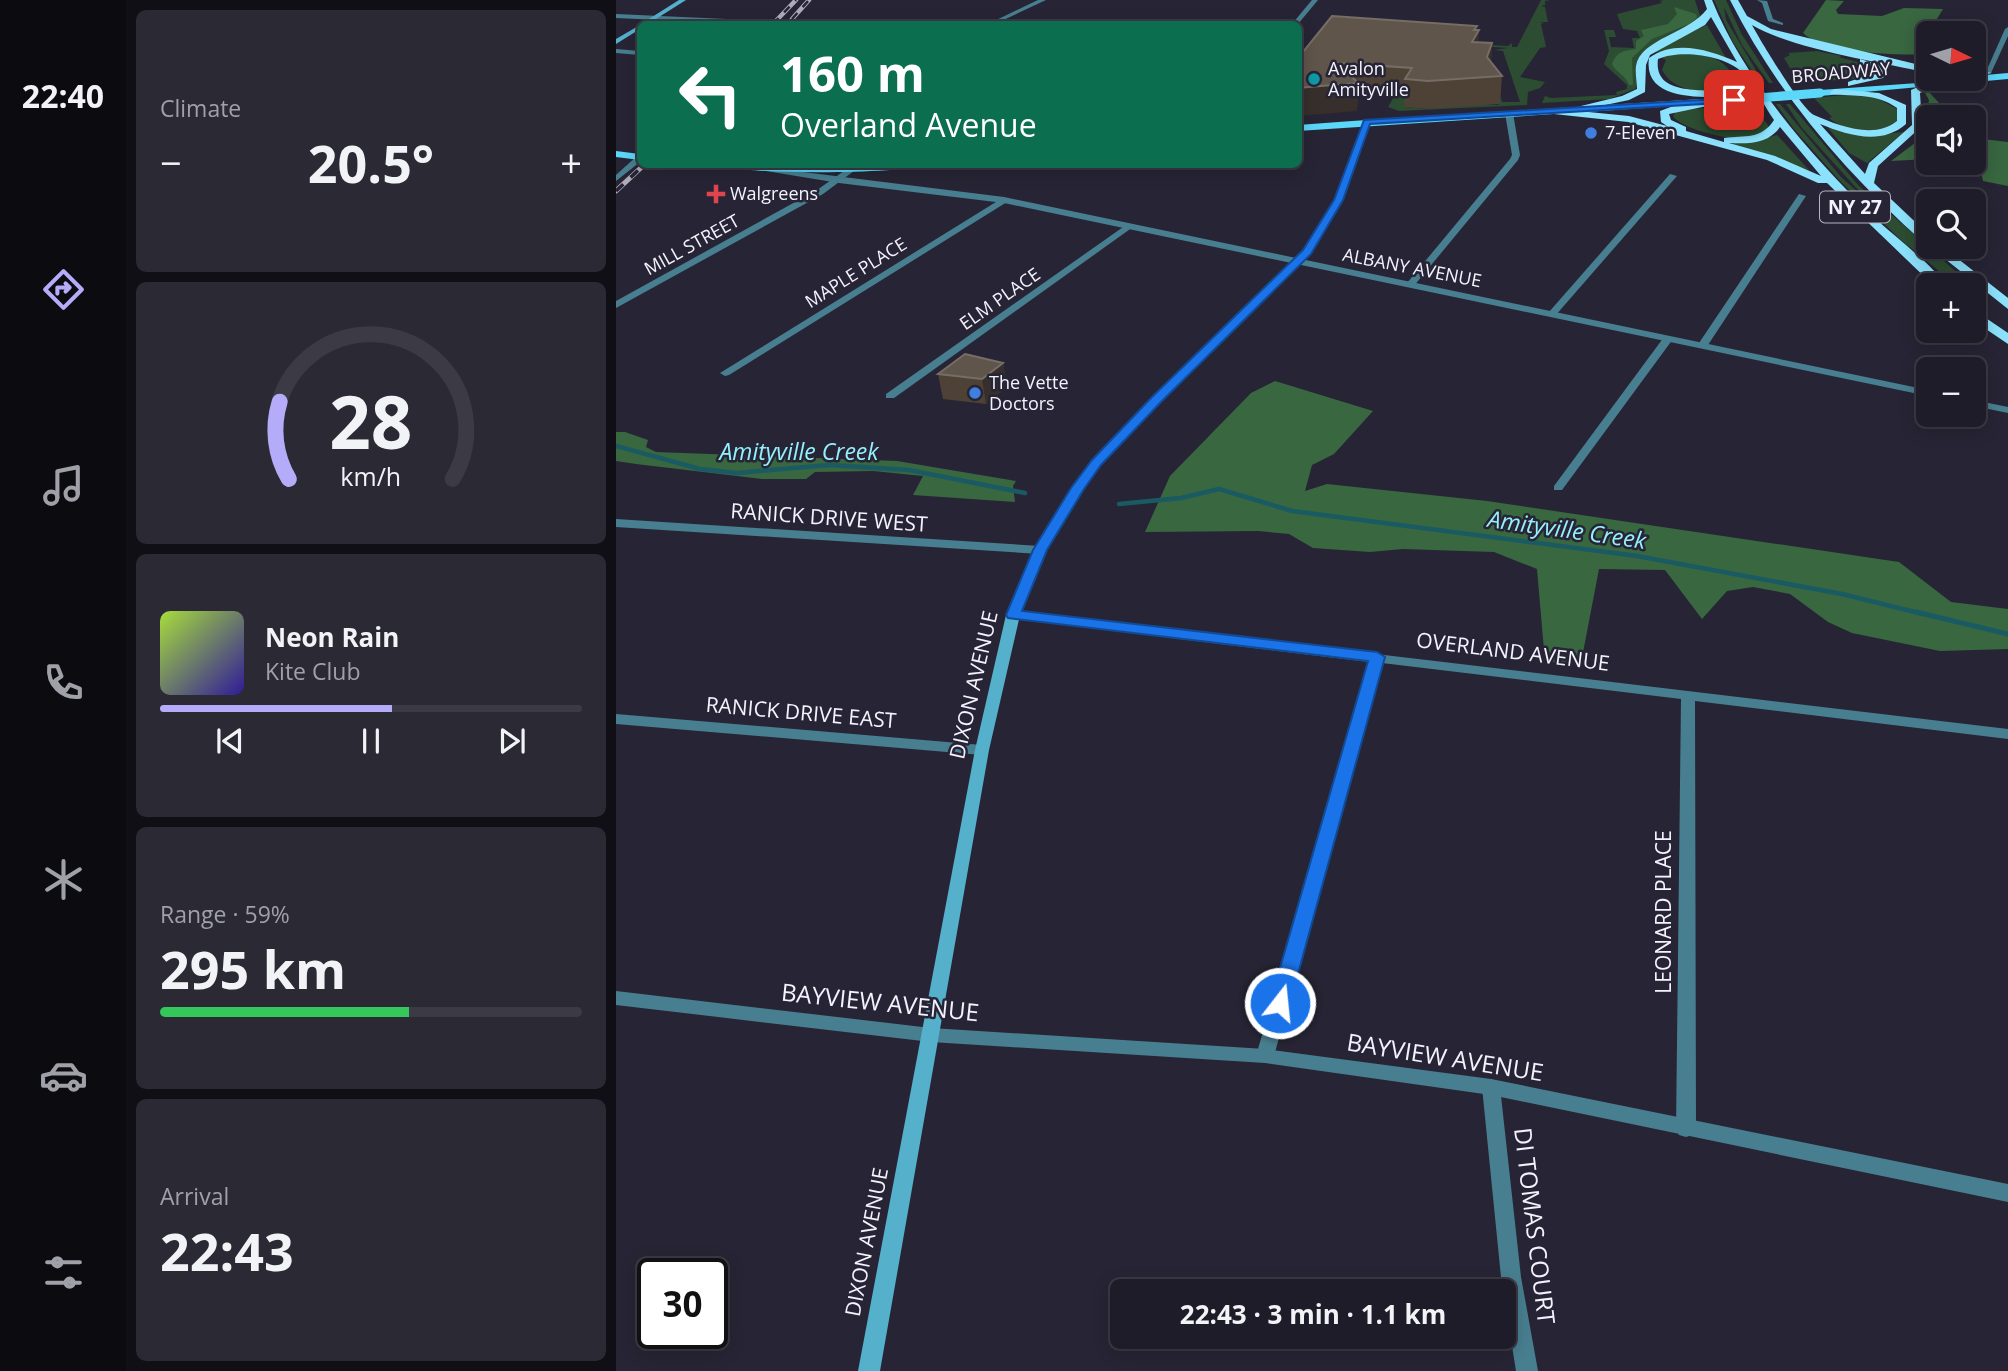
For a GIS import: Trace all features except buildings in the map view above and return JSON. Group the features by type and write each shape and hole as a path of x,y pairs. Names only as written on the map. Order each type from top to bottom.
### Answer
{"highway":[{"name":"NY 27","path":"1734,0 1772,65 1809,114 1868,184 1916,229"},
{"name":"NY 27","path":"1710,5 1745,70 1778,122 1838,190 1927,273"},
{"path":"1583,106 1629,97 1642,90 1641,65 1646,54 1656,46 1702,23 1710,5"},
{"path":"1742,17 1793,40 1916,67"},
{"path":"1795,50 1834,52 1881,68 1880,76 1851,84"},
{"path":"1726,98 1667,87 1654,75 1654,58 1667,53 1696,52 1716,55 1745,70"},
{"path":"1772,65 1778,55"},
{"path":"1868,184 1874,165 1917,125 1915,92 1918,91"},
{"path":"1809,114 1830,125 1860,132 1887,131 1902,122 1902,107 1889,99 1863,93 1835,92"},
{"path":"1726,98 1669,110 1663,117 1676,127 1729,140 1763,138 1772,133 1778,122"},
{"path":"1558,113 1629,118 1771,158 1798,168 1838,190"},
{"path":"1951,259 2008,305"},
{"path":"1986,323 2008,340"}],"main road":[{"path":"650,21 683,0"},
{"path":"616,42 637,29"},
{"path":"1987,73 2008,71"},
{"name":"BROADWAY","path":"1986,78 2008,76"},
{"name":"BROADWAY","path":"1509,113 1558,113 1916,79"},
{"name":"BROADWAY","path":"1818,90 1835,92 1916,84"},
{"name":"BROADWAY","path":"1302,128 1726,98"},
{"name":"DIXON AVENUE","path":"869,1371 982,750 1013,615 1040,550 1077,488 1097,463 1156,400 1307,252 1335,207 1367,122"},
{"path":"616,154 637,157"},
{"path":"763,168 854,168"}],"street":[{"path":"998,21 1043,0"},
{"path":"1298,21 1315,0"},
{"path":"1760,0 1765,2 1770,20 1782,24"},
{"path":"616,16 727,21"},
{"path":"1987,73 2008,29"},
{"path":"616,51 637,53"},
{"path":"1410,285 1514,160 1516,155 1509,113"},
{"path":"616,179 637,160"},
{"name":"ALBANY AVENUE","path":"763,168 839,181 1003,200 1916,391"},
{"name":"MILL STREET","path":"616,306 839,181 854,168"},
{"path":"1552,314 1673,176"},
{"path":"1702,346 1802,196"},
{"name":"MAPLE PLACE","path":"725,373 1003,200"},
{"name":"ELM PLACE","path":"890,396 1129,227"},
{"path":"1558,488 1668,338"},
{"path":"1986,405 2008,410"},
{"name":"RANICK DRIVE WEST","path":"616,523 1040,550"},
{"name":"OVERLAND AVENUE","path":"1013,615 2008,734"},
{"path":"1265,1056 1377,657"},
{"name":"LEONARD PLACE","path":"1686,1129 1688,695"},
{"name":"RANICK DRIVE EAST","path":"616,719 982,750"},
{"name":"BAYVIEW AVENUE","path":"616,998 931,1035 1265,1056 1491,1087 2008,1194"},
{"name":"DI TOMAS COURT","path":"1491,1087 1511,1277 1527,1371"}],"green space":[{"path":"1541,0 1551,0 1545,1 1545,5 1541,6 1545,7 1548,22 1539,22 1544,23 1541,24 1546,47 1540,48 1520,77 1545,82 1540,88 1528,92 1527,105 1399,111 1388,107 1395,95 1414,96 1405,107 1427,109 1429,105 1497,105 1500,104 1499,92 1502,102 1520,102 1503,51 1494,50 1508,48 1381,39 1508,46 1512,43 1512,47 1517,47"},
{"path":"1695,0 1701,19 1654,44 1635,89 1609,99 1542,103 1545,96 1617,95 1616,92 1627,89 1627,85 1604,64 1609,51 1604,30 1614,30 1616,37 1609,37 1611,47 1634,48 1632,38 1640,38 1637,31 1623,29 1617,14 1662,3 1660,1"},
{"path":"1714,0 1726,0 1741,33 1773,83 1769,83 1742,45 1724,7 1726,20 1763,82 1759,82 1733,42"},
{"path":"1826,0 1844,1 1836,10 1838,14 1882,16 1904,8 1943,9 1936,21 1916,21 1916,54 1882,54 1844,49 1813,40 1803,33"},
{"path":"1674,7 1696,14 1697,18 1652,39 1632,58 1633,85 1629,85 1612,64 1616,56 1621,52 1636,49 1636,41 1644,36 1641,30 1668,24 1677,14"},
{"path":"1707,25 1726,58 1716,54 1654,52 1662,45"},
{"path":"1817,51 1865,64 1876,71 1875,74 1864,78 1799,83 1784,58 1790,55 1788,53"},
{"path":"1692,53 1722,63 1741,88 1697,91 1677,85 1662,70 1666,60 1662,58"},
{"path":"1928,91 1941,105 1928,105 1925,93"},
{"path":"1845,95 1875,97 1899,110 1898,122 1872,130 1845,127 1829,118 1832,117 1814,98"},
{"path":"1753,103 1769,127 1766,133 1748,137 1732,138 1703,132 1684,125 1673,116 1676,111"},
{"path":"1776,104 1780,104 1841,177 1870,203 1802,128 1786,104 1790,104 1858,185 1916,236 1916,252 1841,182 1794,129"},
{"path":"1828,128 1884,134 1904,132 1867,163 1849,153"},
{"path":"1777,135 1809,170 1731,145"},
{"path":"1986,139 2008,142 2008,186 1983,181 1982,175 1986,175"},
{"path":"1916,142 1916,160 1891,161"},
{"path":"1924,259 1942,259 1957,273 1941,273"},
{"path":"1275,381 1373,411 1334,454 1312,465 1305,491 1327,484 1487,501 1899,562 1951,602 2008,609 2008,649 1940,651 1852,633 1828,622 1790,594 1753,587 1727,591 1702,619 1665,570 1599,569 1581,663 1545,662 1537,569 1494,552 1403,549 1370,552 1313,548 1289,534 1258,531 1145,532 1170,476 1251,393"},
{"path":"616,432 625,432 648,440 646,447 656,452 897,461 1016,481 1013,486 1015,502 913,495 923,476 873,471 815,472 806,479 762,479 616,461"}],"waterway":[{"name":"Amityville Creek","path":"616,446 700,469 737,473 829,465 909,470 1025,493"},
{"name":"Amityville Creek","path":"1119,504 1181,498 1219,489 1292,511 1637,556 1842,594 1923,614"},
{"name":"Amityville Creek","path":"1916,612 2008,634"}],"railway":[{"path":"776,21 796,0"},
{"path":"792,19 809,0"},
{"path":"616,191 641,168"}],"place":[{"name":"Avalon Amityville","path":"1314,79"},
{"name":"7-Eleven","path":"1591,133"},
{"name":"Walgreens","path":"716,194"},
{"name":"The Vette Doctors","path":"975,393"}],"route":[{"path":"1280,1003 1377,657 1013,615 1040,550 1077,488 1097,463 1156,400 1307,252 1339,200 1367,122 1509,113 1558,113 1734,100"}]}
